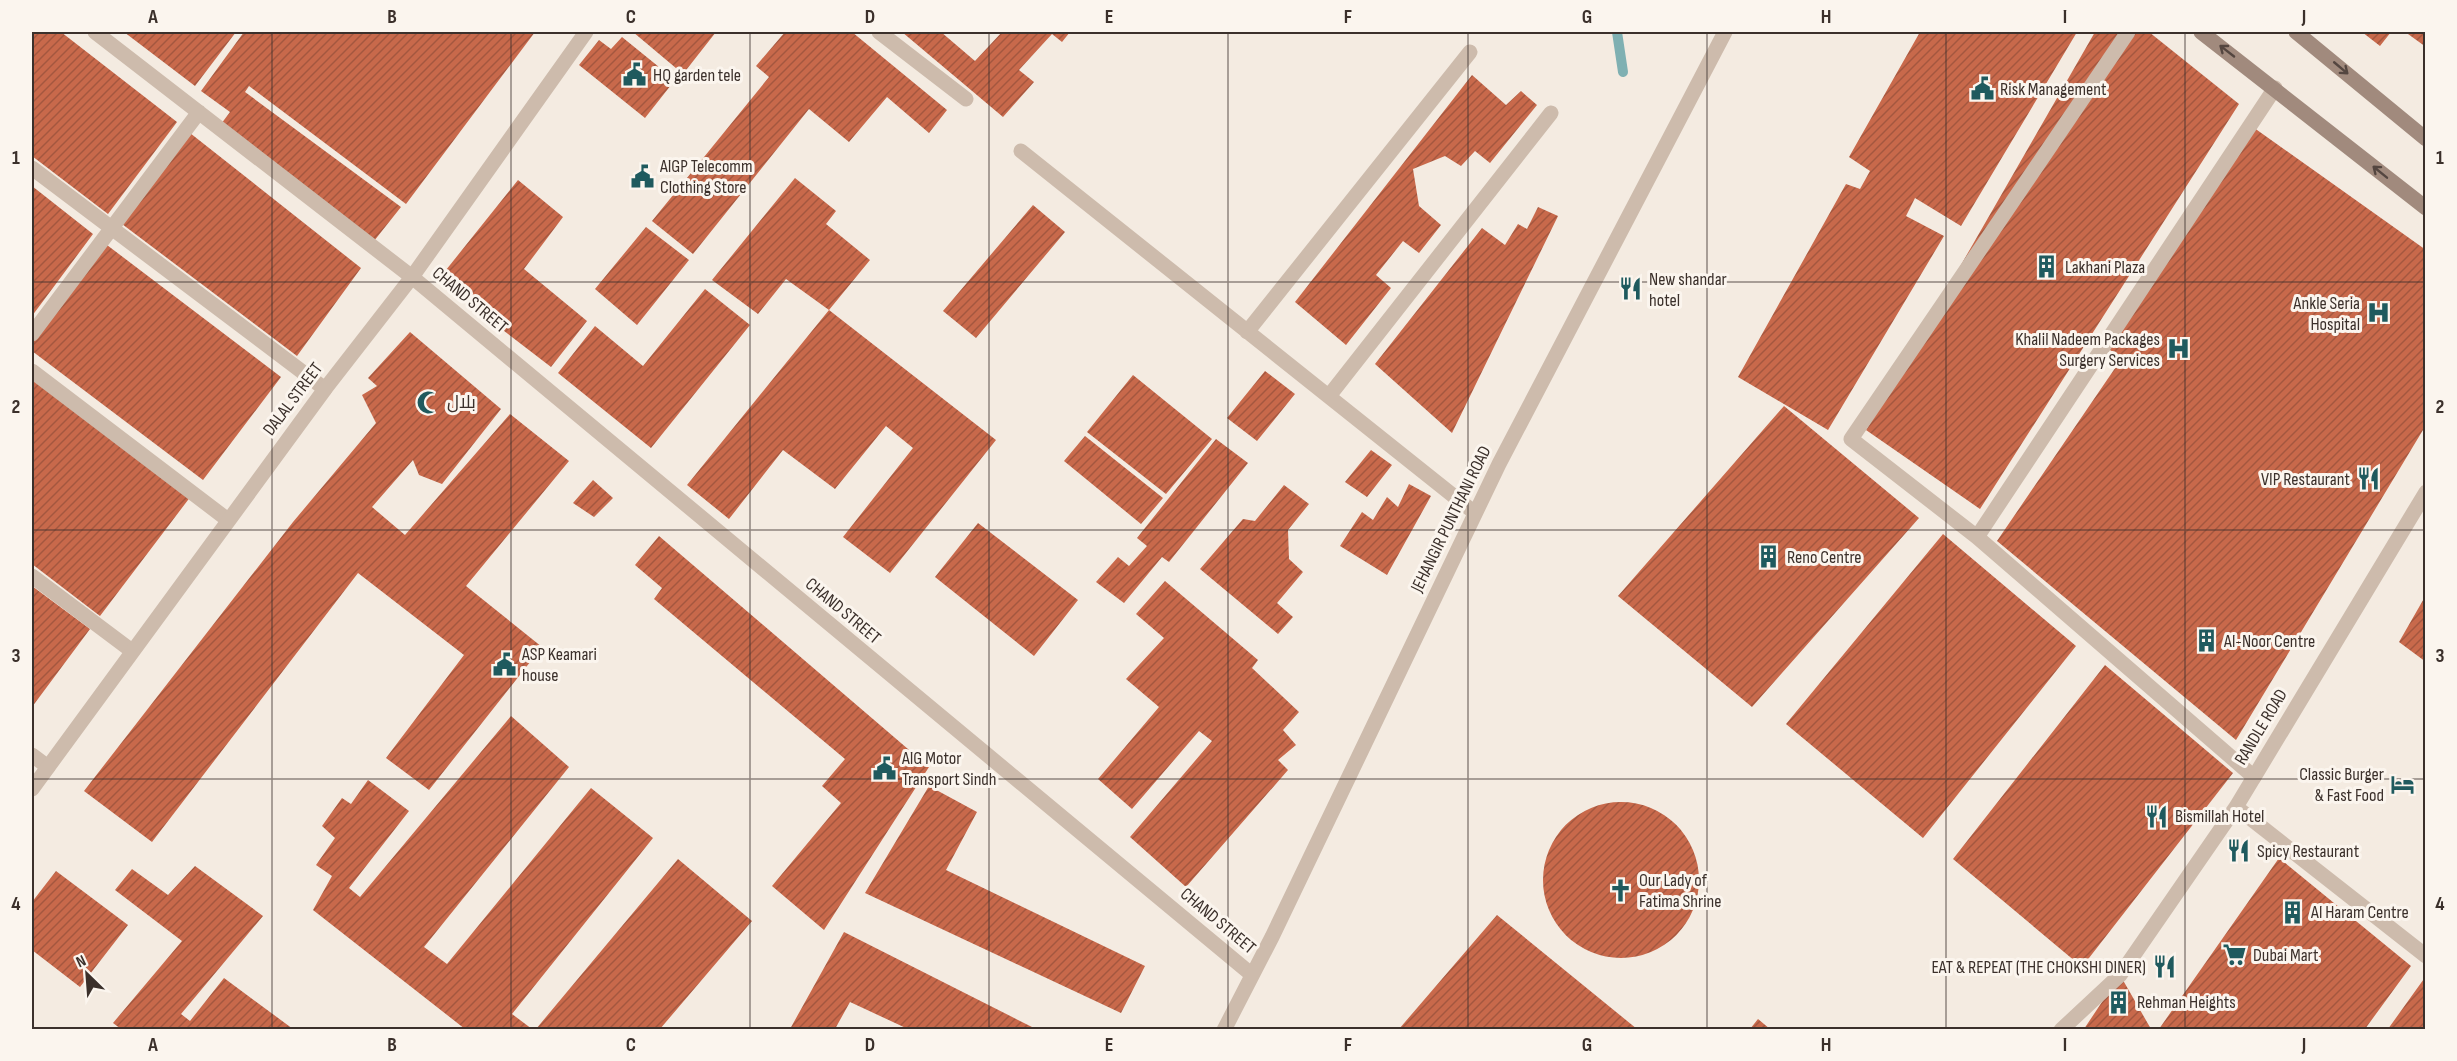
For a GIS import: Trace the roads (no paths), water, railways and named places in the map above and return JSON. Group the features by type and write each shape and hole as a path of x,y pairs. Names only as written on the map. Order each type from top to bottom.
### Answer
{"main road":[{"path":"2201,32 2426,208"},
{"path":"2296,32 2426,139"}],"street":[{"name":"CHAND STREET","path":"95,32 412,276 662,487 1251,974"},
{"name":"DALAL STREET","path":"32,789 324,388 412,276 586,32"},
{"path":"879,32 966,99"},
{"name":"JEHANGIR PUNTHANI ROAD","path":"1224,1029 1475,513 1725,32"},
{"path":"2127,32 1851,439 1977,537 2254,777"},
{"path":"1247,332 1470,52"},
{"path":"1977,537 2275,88"},
{"path":"32,333 199,112"},
{"path":"1329,396 1551,113"},
{"path":"1021,151 1475,513"},
{"path":"32,168 324,388"},
{"path":"32,371 228,520"},
{"name":"RANDLE ROAD","path":"2061,1029 2120,975 2236,807 2426,492"},
{"path":"32,576 132,651"},
{"path":"32,755 48,768"},
{"path":"2236,807 2426,956"}],"waterway":[{"path":"1617,32 1623,72"}],"place":[{"name":"HQ garden tele","path":"635,75"},
{"name":"Risk Management","path":"1982,89"},
{"name":"AIGP Telecomm Clothing Store","path":"642,176"},
{"name":"Lakhani Plaza","path":"2047,267"},
{"name":"New shandar hotel","path":"1631,289"},
{"name":"Ankle Seria Hospital","path":"2378,313"},
{"name":"Khalil Nadeem Packages Surgery Services","path":"2178,349"},
{"name":"بلال","path":"429,402"},
{"name":"VIP Restaurant","path":"2368,479"},
{"name":"Reno Centre","path":"1769,557"},
{"name":"Al-Noor Centre","path":"2206,641"},
{"name":"ASP Keamari house","path":"504,664"},
{"name":"AIG Motor Transport Sindh","path":"884,768"},
{"name":"Classic Burger & Fast Food","path":"2402,784"},
{"name":"Bismillah Hotel","path":"2157,816"},
{"name":"Spicy Restaurant","path":"2239,851"},
{"name":"Our Lady of Fatima Shrine","path":"1621,890"},
{"name":"Al Haram Centre","path":"2293,912"},
{"name":"Dubai Mart","path":"2235,955"},
{"name":"EAT & REPEAT (THE CHOKSHI DINER)","path":"2164,967"},
{"name":"Rehman Heights","path":"2119,1002"}]}
